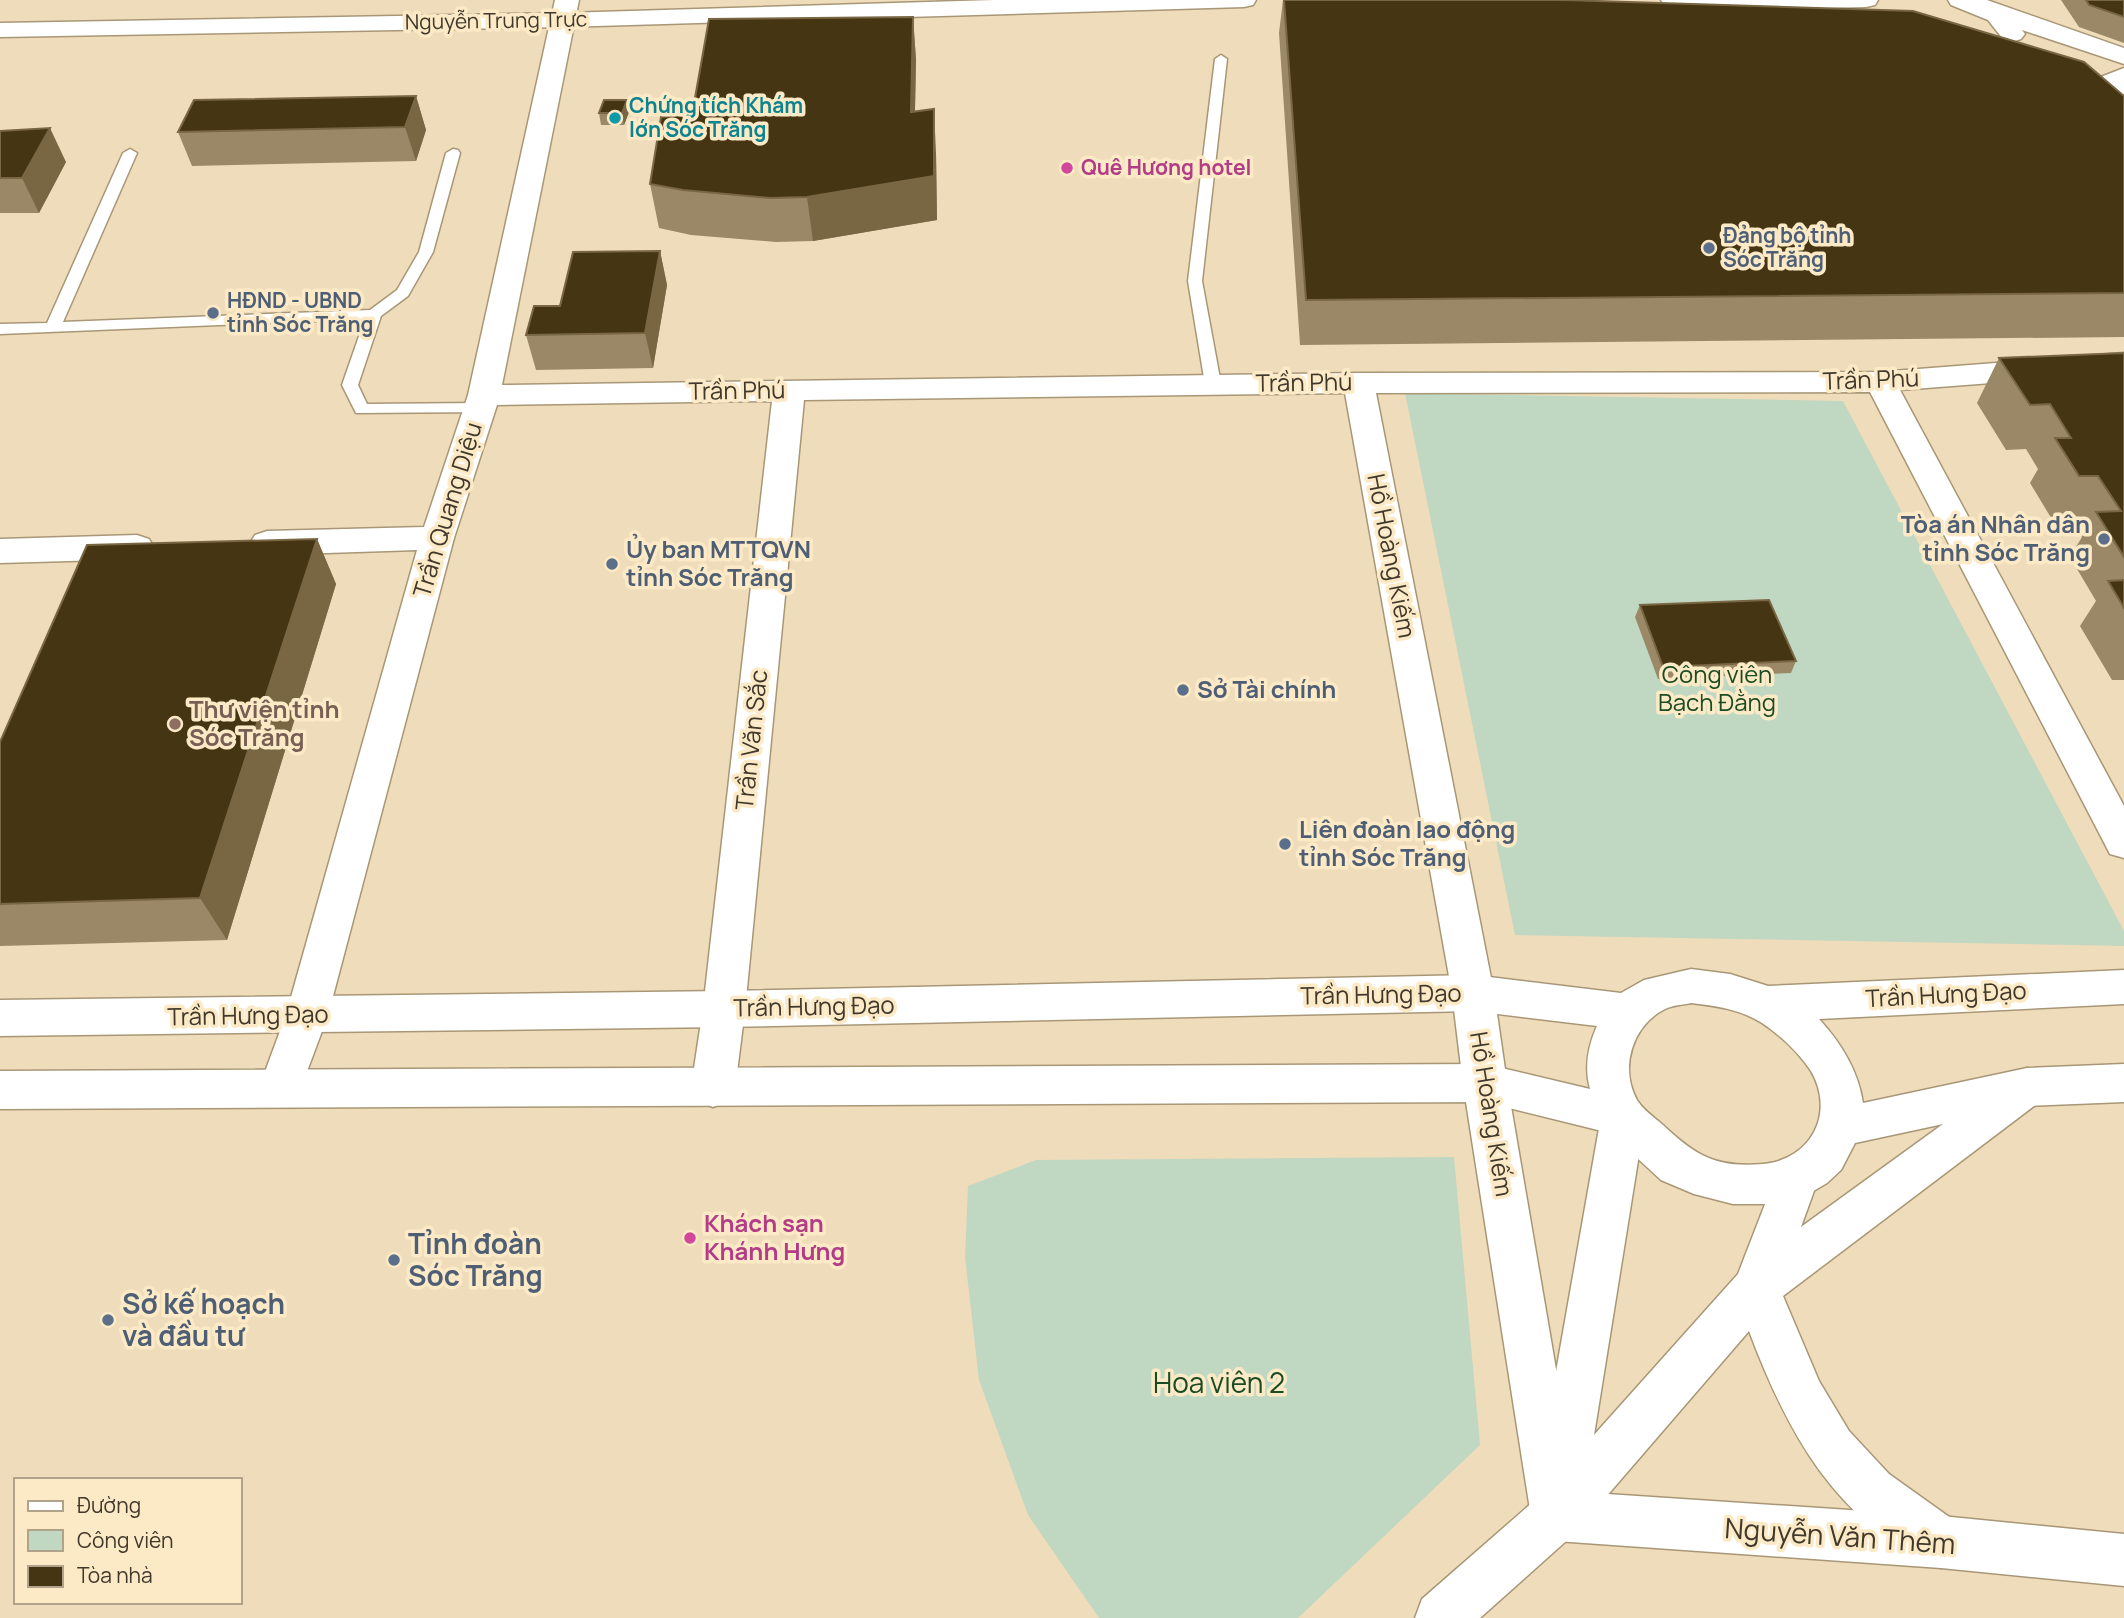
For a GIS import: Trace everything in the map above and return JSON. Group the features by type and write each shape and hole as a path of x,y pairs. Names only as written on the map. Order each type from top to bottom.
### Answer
{"street":[{"name":"Nguyễn Trung Trực","path":"0,30 565,10 1244,0"},
{"path":"1673,0 1832,24"},
{"path":"1711,4 1866,0"},
{"path":"1960,0 2124,56"},
{"name":"Trần Quang Diệu","path":"281,1088 307,1015 437,538 482,401 565,10"},
{"path":"1998,14 2012,33 2005,52"},
{"path":"2081,75 2118,86"},
{"name":"Trần Phú","path":"482,401 789,390 1213,384 1880,382 2124,363"},
{"path":"1880,382 2124,843"},
{"name":"Hồ Hoàng Kiếm","path":"1359,383 1473,993 1485,1083 1556,1516"},
{"name":"Trần Văn Sắc","path":"713,1088 724,1009 789,390"},
{"path":"232,544 437,538"},
{"path":"0,551 164,546"},
{"path":"0,1090 1485,1083 1623,1117 1676,1165 1717,1182 1759,1186 1797,1177 1825,1157 1840,1127 1841,1093 1827,1059 1802,1028 1768,1004 1729,989 1691,986 1655,993 1628,1012 1611,1038 1607,1071 1623,1117 1556,1516"},
{"name":"Trần Hưng Đạo","path":"1768,1004 2124,987"},
{"name":"Trần Hưng Đạo","path":"0,1018 724,1009 1473,993 1628,1012"},
{"path":"1840,1127 2027,1087 2124,1083"},
{"path":"1441,1618 1556,1516 1756,1288 2027,1087"},
{"path":"1797,1177 1756,1288 1779,1350 1825,1442 1871,1492 1941,1542"},
{"name":"Nguyễn Văn Thêm","path":"1556,1516 1941,1542 2124,1559"}],"lane":[{"path":"1213,384 1195,281 1221,59"},
{"path":"53,327 130,153"},
{"path":"0,329 374,314 403,293 426,252 453,153"},
{"path":"374,314 350,385 362,409 482,401"}],"green space":[{"name":"Công viên Bạch Đằng","path":"1405,393 1843,401 2124,931 2124,946 1515,935"},
{"name":"Hoa viên 2","path":"1454,1157 1480,1445 1298,1618 1099,1618 1028,1515 979,1380 965,1257 968,1186 1036,1160"}],"building":[{"name":"Đảng bộ tỉnh Sóc Trăng","path":"1284,0 1565,0 1913,11 2084,62 2124,96 2124,293 1306,300"},
{"path":"2086,0 2124,0 2124,17 2089,5"},
{"path":"913,17 911,112 934,109 934,176 807,197 770,198 683,190 650,184 661,117 692,115 709,19"},
{"path":"416,96 405,127 178,132 194,100"},
{"path":"604,100 627,100 622,113 599,113"},
{"path":"50,128 22,178 0,178 0,131"},
{"path":"660,251 645,333 526,335 534,306 560,306 573,252"},
{"path":"2124,353 2124,557 2096,512 2121,511 2098,476 2079,476 2055,438 2071,438 2050,404 2030,405 1999,358"},
{"name":"Thư viện tỉnh Sóc Trăng","path":"317,539 200,898 0,904 0,742 87,545"},
{"path":"2124,580 2124,608 2108,581"},
{"path":"1769,600 1796,661 1663,667 1640,605"}],"place":[{"name":"Chứng tích Khám lớn Sóc Trăng","path":"615,118"},
{"name":"Quê Hương hotel","path":"1067,168"},
{"name":"Đảng bộ tỉnh Sóc Trăng","path":"1709,248"},
{"name":"HĐND - UBND tỉnh Sóc Trăng","path":"213,313"},
{"name":"Tòa án Nhân dân tỉnh Sóc Trăng","path":"2104,539"},
{"name":"Ủy ban MTTQVN tỉnh Sóc Trăng","path":"612,564"},
{"name":"Sở Tài chính","path":"1183,690"},
{"name":"Thư viện tỉnh Sóc Trăng","path":"175,724"},
{"name":"Liên đoàn lao động tỉnh Sóc Trăng","path":"1285,844"},
{"name":"Khách sạn Khánh Hưng","path":"690,1238"},
{"name":"Tỉnh đoàn Sóc Trăng","path":"394,1260"},
{"name":"Sở kế hoạch và đầu tư","path":"108,1320"}]}
